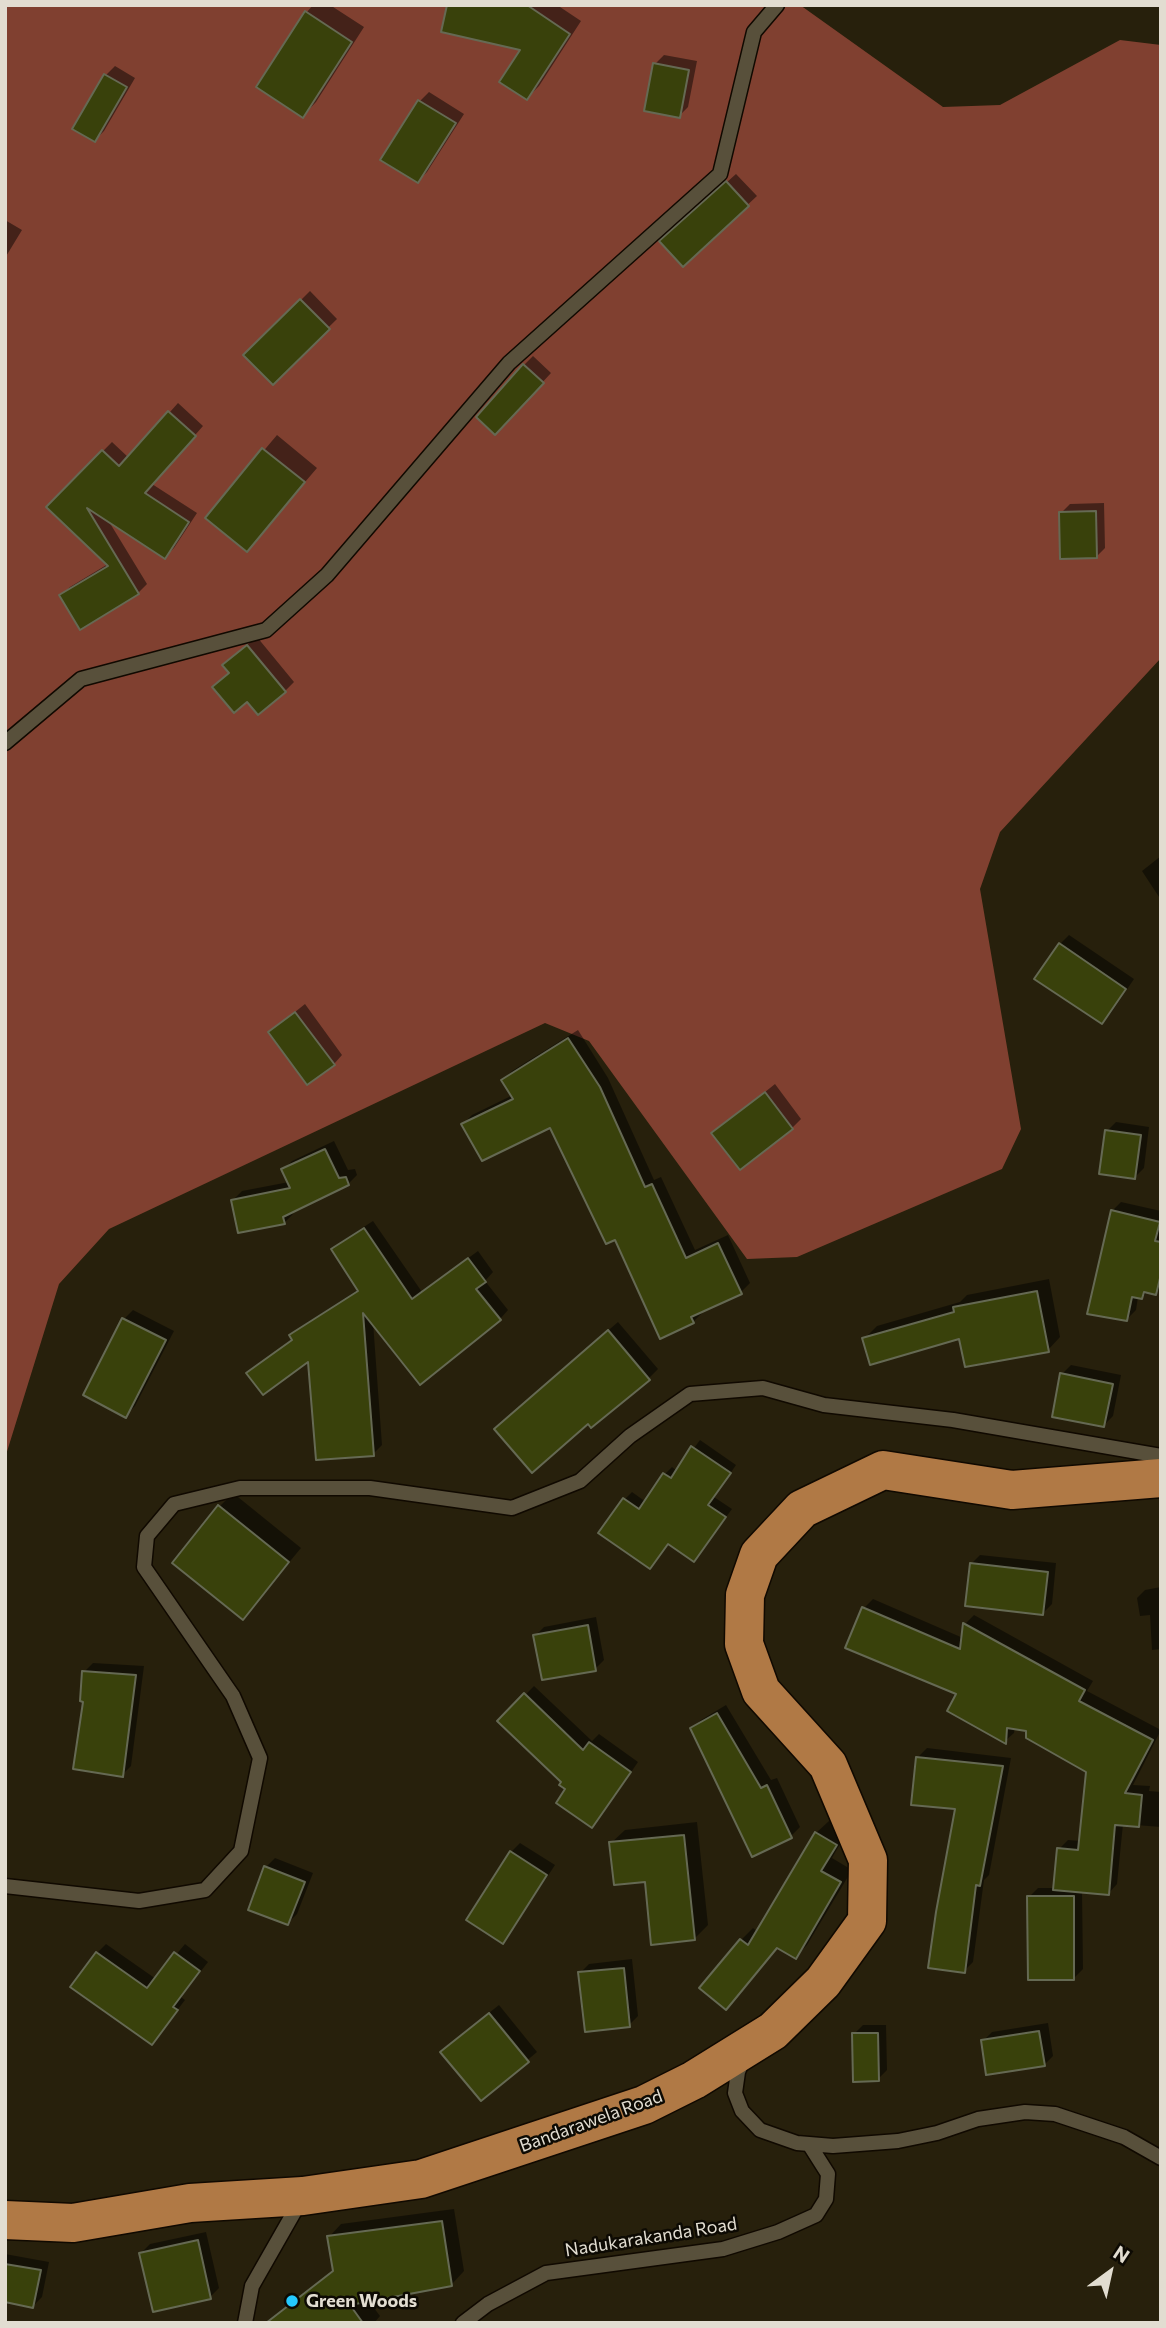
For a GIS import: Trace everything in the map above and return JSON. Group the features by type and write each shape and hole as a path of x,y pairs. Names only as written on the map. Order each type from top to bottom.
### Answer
{"highway":[{"name":"Bandarawela Road","path":"5,2220 73,2223 190,2203 303,2196 421,2179 644,2105 694,2080 773,2031 823,1982 867,1921 868,1860 828,1765 761,1691 744,1644 745,1595 759,1555 802,1509 883,1470 1012,1490 1161,1478"}],"lane":[{"path":"5,743 81,679 266,629 327,575 509,363 720,174 754,32 777,5"},
{"path":"5,1886 139,1901 205,1890 241,1851 260,1758 233,1696 144,1567 146,1536 174,1504 240,1489 370,1488 512,1508 580,1481 630,1436 690,1394 763,1388 824,1405 953,1420 1161,1456"},
{"path":"750,2045 738,2072 735,2093 741,2111 760,2130 797,2143 833,2146 898,2141 937,2133 978,2119 1025,2112 1055,2114 1124,2137 1161,2158"},
{"name":"Nadukarakanda Road","path":"463,2323 488,2304 546,2273 723,2249 778,2232 816,2215 826,2199 828,2174 808,2144"},
{"path":"244,2323 252,2286 303,2196"}],"shaded area":[{"path":"5,5 800,5 943,107 1000,105 1120,40 1161,45 1161,658 1000,832 980,889 1021,1129 1002,1169 797,1257 747,1259 589,1041 545,1023 109,1229 59,1284 5,1458"}],"building":[{"path":"447,5 527,5 570,34 527,100 499,82 520,50 441,32"},
{"path":"305,11 352,42 303,118 256,87"},
{"path":"653,63 689,70 680,118 644,111"},
{"path":"104,74 127,87 95,142 72,129"},
{"path":"418,100 456,123 418,183 380,160"},
{"path":"726,181 749,206 683,267 659,241"},
{"path":"300,299 330,329 273,385 243,355"},
{"path":"523,364 544,383 495,435 476,417"},
{"path":"168,411 196,436 145,493 189,522 165,559 87,508 139,594 80,630 59,595 108,566 46,507 102,450 119,466"},
{"path":"262,448 305,482 247,552 205,518"},
{"path":"1096,511 1097,558 1060,559 1059,512"},
{"path":"247,645 286,692 258,715 247,702 234,713 212,687 229,673 222,665"},
{"path":"1059,943 1126,989 1102,1024 1034,979"},
{"path":"295,1012 335,1065 307,1085 268,1032"},
{"path":"568,1038 600,1087 645,1187 652,1184 686,1258 718,1243 742,1294 691,1317 694,1323 660,1339 615,1240 606,1244 550,1128 482,1161 461,1124 513,1099 501,1080"},
{"path":"765,1092 793,1129 740,1170 711,1133"},
{"path":"1105,1130 1141,1135 1135,1179 1099,1174"},
{"path":"325,1149 339,1178 346,1177 349,1185 283,1217 285,1224 238,1233 231,1200 290,1188 281,1169"},
{"path":"1111,1210 1160,1222 1155,1241 1161,1242 1161,1274 1156,1295 1144,1292 1142,1299 1132,1297 1127,1321 1087,1314"},
{"path":"364,1228 412,1299 468,1258 486,1282 476,1289 501,1320 420,1385 363,1313 374,1456 316,1460 308,1362 263,1395 246,1373 292,1340 289,1335 358,1291 331,1249"},
{"path":"1037,1291 1049,1352 965,1367 959,1339 870,1365 862,1338 954,1312 953,1307"},
{"path":"122,1318 166,1340 126,1418 83,1395"},
{"path":"608,1330 650,1380 591,1428 588,1424 532,1473 494,1429"},
{"path":"1060,1373 1113,1384 1104,1427 1052,1417"},
{"path":"691,1446 731,1473 708,1505 726,1517 694,1562 668,1544 650,1569 598,1533 623,1498 639,1509 663,1473 671,1478"},
{"path":"218,1505 289,1562 243,1620 172,1563"},
{"path":"970,1563 1048,1572 1043,1615 965,1606"},
{"path":"862,1607 960,1649 963,1623 1085,1690 1079,1701 1153,1740 1125,1793 1142,1795 1139,1827 1115,1825 1109,1895 1053,1890 1057,1848 1078,1850 1086,1772 1026,1738 1026,1731 1007,1728 1006,1744 947,1711 956,1694 845,1648"},
{"path":"588,1625 596,1671 542,1680 533,1635"},
{"path":"82,1671 136,1675 123,1777 73,1769 83,1702 80,1701"},
{"path":"524,1693 583,1750 589,1742 631,1772 592,1828 556,1803 565,1789 559,1785 561,1782 497,1721"},
{"path":"717,1713 761,1788 767,1785 792,1838 752,1857 690,1728"},
{"path":"916,1757 1003,1766 980,1886 976,1885 965,1973 928,1968 955,1809 911,1805"},
{"path":"815,1832 837,1845 821,1871 841,1882 796,1959 777,1948 726,2010 699,1988 740,1939 748,1945"},
{"path":"684,1835 695,1940 651,1945 645,1882 614,1885 609,1842"},
{"path":"510,1851 547,1875 503,1944 466,1920"},
{"path":"264,1866 305,1882 288,1925 248,1910"},
{"path":"1027,1896 1074,1896 1074,1980 1028,1980"},
{"path":"96,1952 147,1988 174,1952 200,1971 173,2007 178,2010 152,2045 70,1987"},
{"path":"624,1968 630,2027 585,2032 578,1972"},
{"path":"489,2013 529,2062 481,2101 440,2052"},
{"path":"1039,2031 1045,2066 986,2075 981,2040"},
{"path":"852,2033 878,2033 879,2081 853,2082"},
{"path":"442,2221 452,2286 350,2305 363,2323 266,2323 333,2271 327,2236"},
{"path":"198,2240 211,2299 153,2312 139,2253"},
{"path":"5,2264 41,2270 33,2308 5,2302"}],"place":[{"name":"Green Woods","path":"292,2301"}]}
